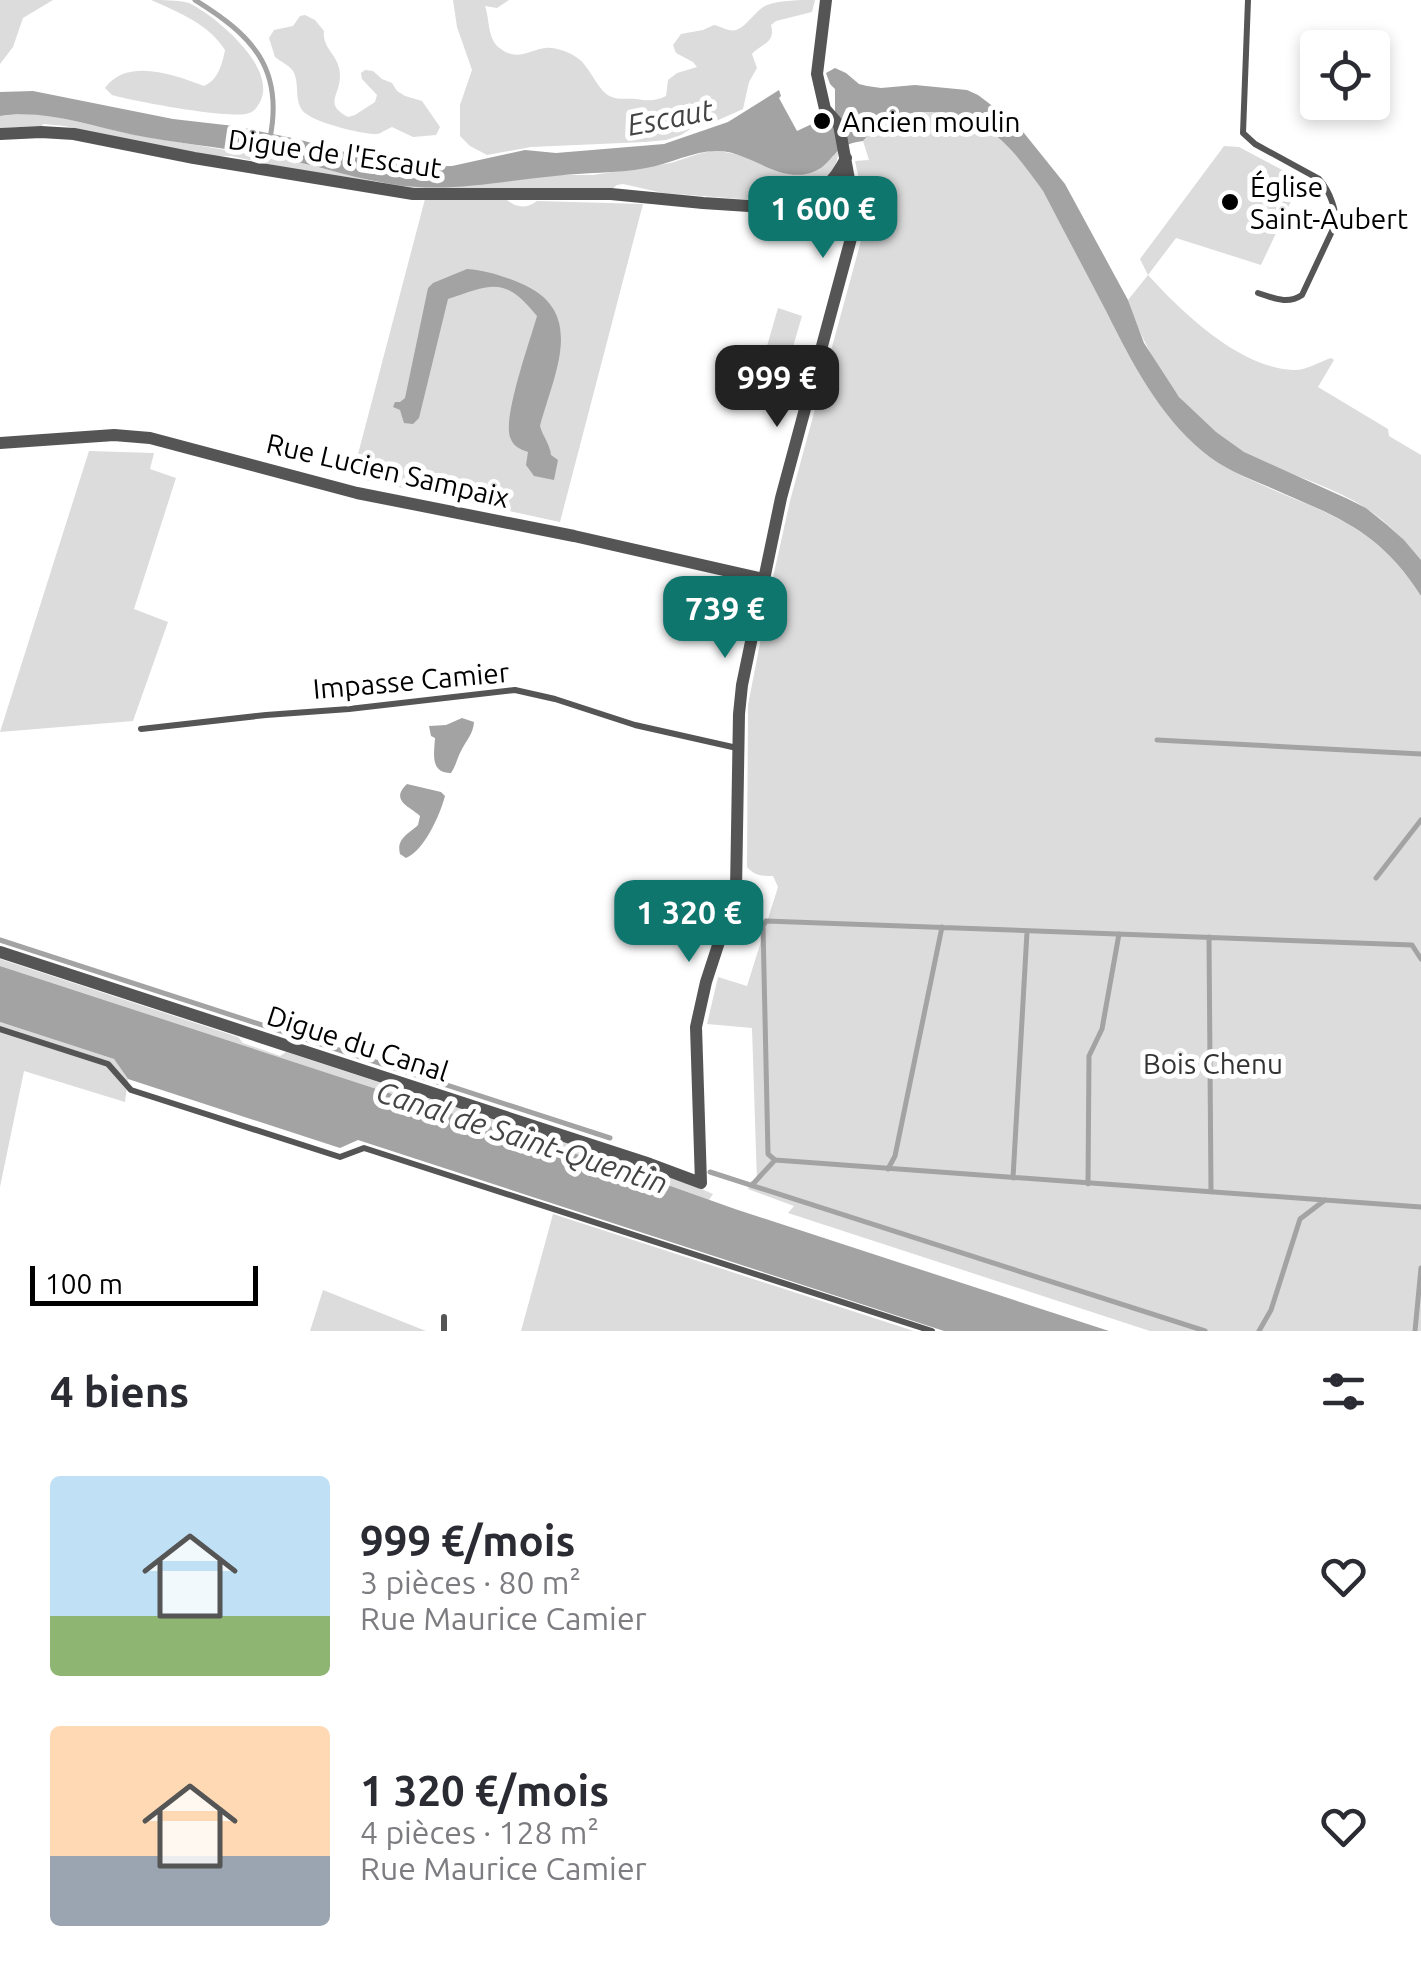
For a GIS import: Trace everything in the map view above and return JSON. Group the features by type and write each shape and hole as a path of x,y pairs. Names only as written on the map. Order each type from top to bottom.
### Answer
{"street":[{"path":"738,748 742,686 763,578 853,230 854,213 839,125 823,102 816,67 826,0"},
{"name":"Digue de l'Escaut","path":"0,134 87,136 413,194 611,194 854,213"},
{"path":"785,208 806,202 822,190 837,175 845,153"},
{"name":"Rue Lucien Sampaix","path":"0,443 114,435 150,438 357,494 763,578"},
{"name":"Digue du Canal","path":"0,952 700,1183 696,1027 703,992 736,890 738,748"}],"lane":[{"path":"1248,0 1243,133 1255,144 1319,179 1326,187 1336,217 1302,295 1282,301 1258,293"},
{"name":"Impasse Camier","path":"141,729 516,690 635,725 738,748"},
{"path":"0,1029 108,1064 131,1090 340,1158 364,1148 932,1331"},
{"path":"444,1317 444,1331"}],"green space":[{"path":"0,0 53,0 23,18 13,47 0,64"},
{"path":"151,0 189,3 228,31 253,59 260,74 263,89 254,110 224,114 182,109 112,95 105,88 114,79 138,71 166,74 204,86 219,71 225,50 218,41 192,20"},
{"path":"453,0 509,0 497,8 485,6 491,35 501,49 513,54 546,48 566,52 581,61 607,94 648,100 666,96 668,80 697,67 676,53 673,45 681,34 714,25 734,30 767,5 815,0 812,12 771,25 770,39 752,54 757,68 749,82 743,109 666,140 531,147 487,155 460,136 460,105 472,70 457,27"},
{"path":"305,15 324,31 325,42 337,63 340,77 334,102 340,112 348,117 355,115 375,102 377,95 361,73 373,71 405,96 422,101 440,127 436,135 413,137 392,127 378,134 361,132 307,115 298,101 293,71 275,57 269,38 274,30 293,26"},
{"name":"Bois Chenu","path":"921,112 969,118 991,131 1020,160 1043,191 1137,369 1187,437 1226,467 1355,528 1389,555 1421,596 1421,1331 1150,1331 788,1213 794,1206 748,1189 751,1181 757,1182 752,1028 707,1024 718,977 747,986 778,887 773,876 759,875 747,867 748,705 790,501 862,237 863,198 855,161 869,160 863,141 882,124"},
{"path":"31,113 293,161 380,183 456,186 593,175 671,163 715,150 797,174 818,169 839,148 836,166 822,183 809,193 786,200 663,193 623,184 612,189 421,192 231,156 208,156 64,126 0,128 0,116"},
{"path":"1224,146 1239,147 1301,180 1261,265 1176,238 1148,275 1140,259"},
{"path":"425,199 507,200 522,206 537,201 643,204 560,522 352,477"},
{"path":"1148,275 1213,336 1252,359 1293,370 1334,360 1318,387 1388,429 1389,436 1421,455 1421,560 1366,508 1240,450 1185,404 1157,366 1128,300"},
{"path":"778,308 802,316 780,391 756,384"},
{"path":"89,451 154,453 150,469 176,478 134,609 168,622 133,721 0,732"},
{"path":"0,959 238,1037 243,1043 280,1056 286,1052 713,1194 709,1200 0,966"},
{"path":"0,1022 114,1059 128,1079 125,1102 24,1071 0,1187"},
{"path":"553,1214 914,1331 521,1331"},
{"path":"323,1290 426,1331 310,1331"}],"water":[{"path":"835,68 867,86 967,90 1007,117 1065,184 1128,300 1144,343 1179,397 1244,452 1366,508 1386,524 1421,560 1421,596 1389,555 1355,528 1226,467 1187,437 1137,369 1043,191 997,136 952,114 902,115 878,127 863,141 843,147 822,167 806,174 784,173 741,156 710,151 634,170 435,188 402,186 272,157 51,117 0,116 0,92 33,91 173,119 234,126 381,162 452,166 525,150 556,153 664,144 728,122 779,90 779,98 797,131 814,123 835,127 846,123 835,114 835,89 826,73"},
{"path":"467,269 520,283 541,295 554,310 561,345 540,426 551,455 558,460 554,480 534,476 526,465 528,452 517,447 510,437 514,396 537,316 506,289 487,287 448,299 419,418 413,424 404,423 400,410 393,407 405,398 428,288"},
{"path":"462,718 474,722 472,730 451,773 444,772 436,766 435,738 429,726 446,725"},
{"path":"407,784 445,796 425,840 406,858 400,854 400,844 418,825 420,816 401,799"},
{"name":"Canal de Saint-Quentin","path":"0,966 1109,1331 944,1331 358,1140 340,1148 128,1079 114,1059 0,1022"}],"waterway":[{"path":"195,0 233,26 259,56 272,92 270,138"},
{"path":"1157,740 1421,754"},
{"path":"1376,878 1421,820"},
{"path":"775,1160 768,1154 763,926 766,921 1412,945 1421,959"},
{"path":"888,1169 895,1156 942,927"},
{"path":"1013,1178 1027,932"},
{"path":"1088,1184 1089,1056 1102,1029 1119,934"},
{"path":"1209,937 1211,1192"},
{"name":"Canal de Saint-Quentin","path":"0,940 610,1138"},
{"path":"752,1185 775,1160 1421,1207"},
{"path":"710,1172 1205,1331"},
{"path":"1259,1331 1271,1310 1300,1219 1325,1200"},
{"path":"1415,1331 1421,1268"}],"place":[{"name":"Ancien moulin","path":"822,121"},
{"name":"Église Saint-Aubert","path":"1230,202"}],"water label":[{"name":"Escaut","path":"670,117"}]}
